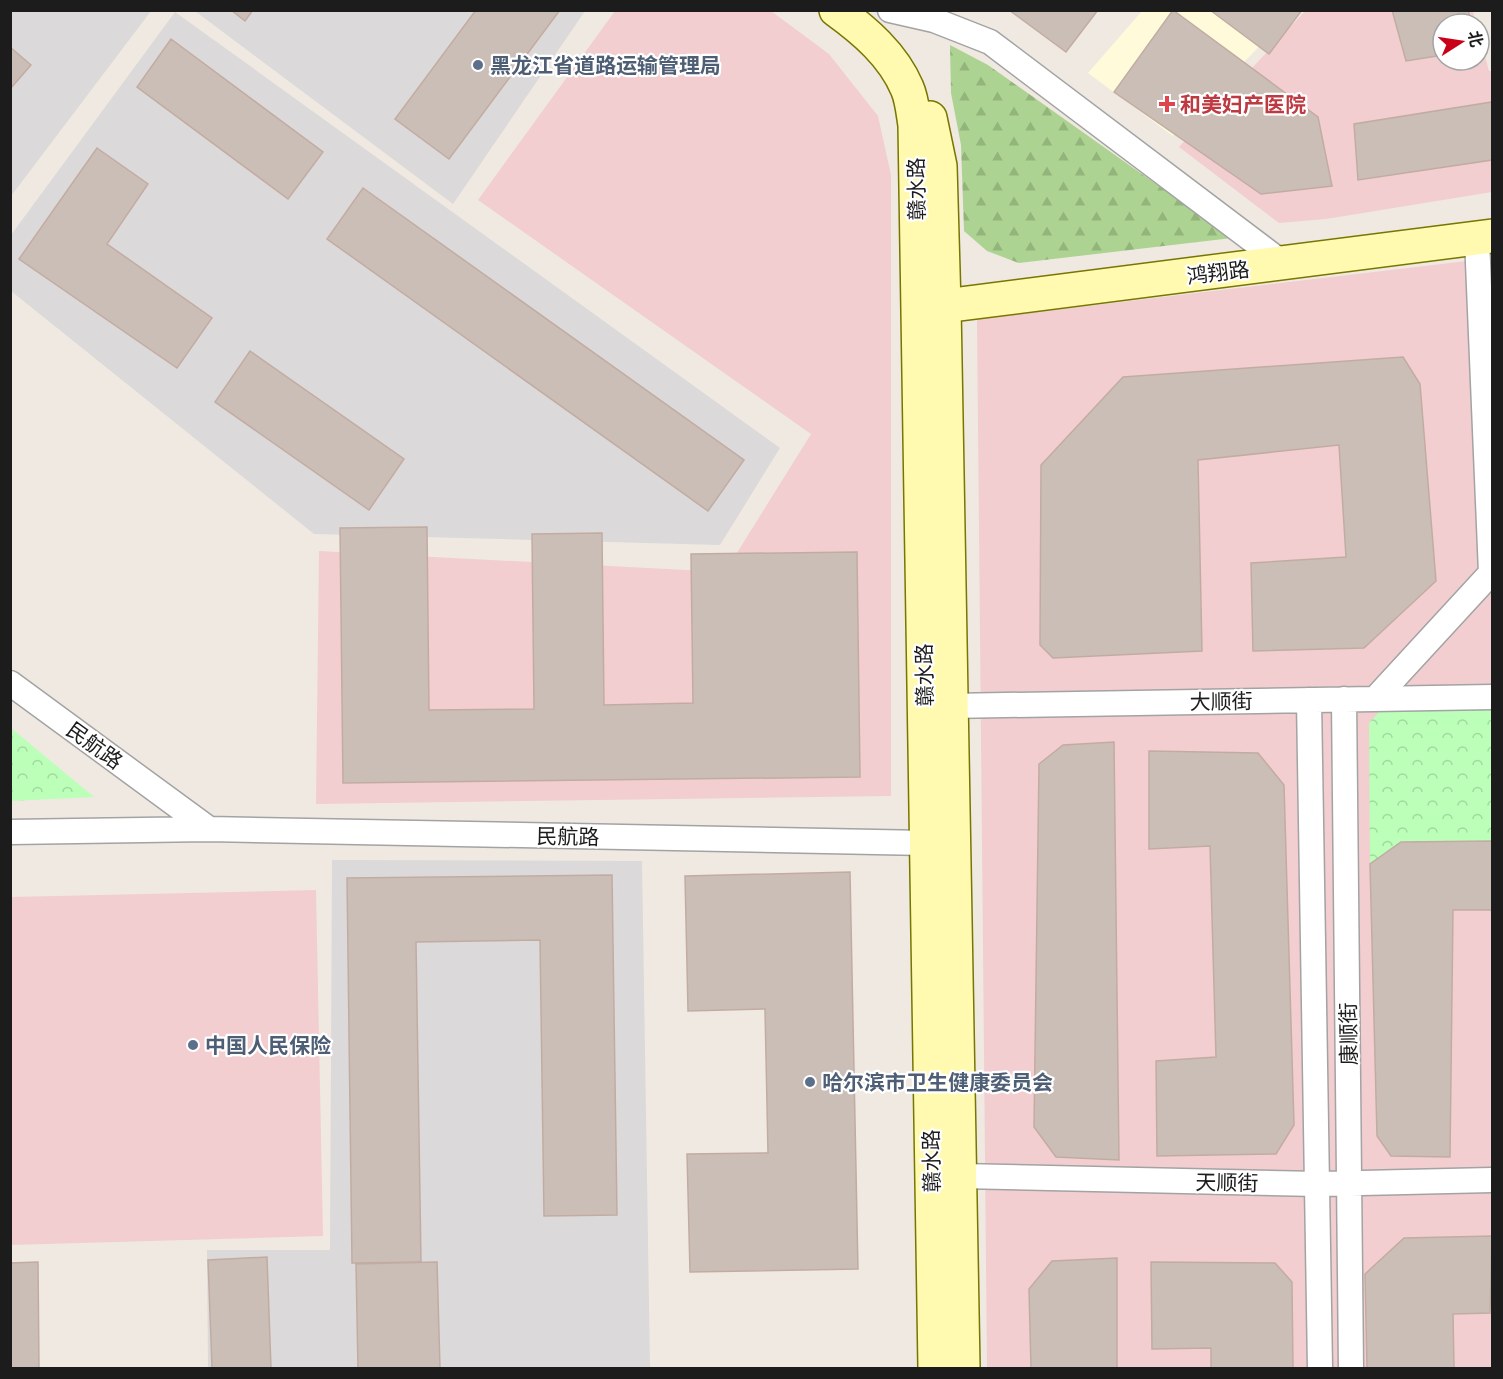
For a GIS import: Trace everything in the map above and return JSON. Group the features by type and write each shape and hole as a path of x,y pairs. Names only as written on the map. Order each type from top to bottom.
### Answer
{"main road":[{"name":"赣水路","path":"836,10 870,35 888,58 907,88 915,125 935,1368"},
{"name":"赣水路","path":"869,10 900,40 922,80 940,166 963,1368"},
{"name":"鸿翔路","path":"944,306 1485,238"}],"street":[{"path":"890,10 934,20 990,42 1284,264"},
{"path":"1375,699 1492,574 1485,238"},
{"name":"民航路","path":"10,683 209,829"},
{"name":"大顺街","path":"950,706 1492,697"},
{"name":"康顺街","path":"1344,699 1351,1368"},
{"name":"康顺街","path":"1309,700 1320,1368"},
{"name":"民航路","path":"10,832 209,829 926,843"},
{"name":"天顺街","path":"961,1176 1318,1184 1492,1180"}],"shaded area":[{"path":"11,11 151,11 11,196"},
{"path":"195,11 585,11 453,204"},
{"path":"615,11 771,11 829,54 878,116 891,175 891,796 316,804 319,551 725,572 811,434 478,200"},
{"name":"和美妇产医院","path":"1142,11 1293,11 1173,136 1088,73"},
{"path":"1305,11 1473,11 1431,12 1431,72 1492,71 1492,192 1326,219 1279,223 1179,147"},
{"path":"175,12 780,448 720,545 314,534 11,291 11,235"},
{"path":"1492,258 1492,1368 987,1368 977,319"},
{"path":"332,860 642,861 650,1368 208,1368 207,1250 330,1250"},
{"path":"316,890 323,1236 11,1245 11,897"}],"green space":[{"path":"950,45 988,65 1232,238 1019,263 987,251 964,231 961,145 951,93"},
{"path":"1492,708 1492,841 1401,842 1370,864 1369,723 1380,711"},
{"path":"11,728 94,797 11,801"}],"building":[{"path":"231,10 253,10 245,21"},
{"name":"黑龙江省道路运输管理局","path":"476,10 560,10 449,159 395,119"},
{"path":"1009,10 1098,10 1066,52"},
{"path":"1173,10 1318,117 1332,186 1261,194 1114,92"},
{"path":"1210,10 1302,10 1269,54"},
{"path":"1392,10 1468,10 1469,12 1431,12 1431,57 1406,61"},
{"path":"171,39 323,152 288,199 137,87"},
{"path":"10,47 31,65 10,89"},
{"path":"1492,102 1492,160 1358,180 1354,124"},
{"path":"97,148 148,184 107,244 212,318 177,368 19,259"},
{"path":"363,188 744,460 708,511 327,239"},
{"path":"250,351 404,459 369,510 215,402"},
{"path":"1403,357 1420,384 1436,581 1364,648 1253,651 1251,563 1346,557 1339,445 1198,460 1202,651 1053,658 1040,645 1041,465 1123,377"},
{"path":"427,527 429,710 534,709 532,534 602,533 604,705 693,703 691,554 857,552 860,777 343,783 340,528"},
{"path":"1114,742 1119,1160 1056,1157 1034,1127 1039,764 1063,745"},
{"path":"1149,751 1258,753 1284,785 1294,1125 1276,1154 1157,1156 1156,1061 1216,1057 1210,846 1149,849"},
{"path":"1492,841 1492,910 1453,910 1450,1157 1391,1156 1377,1136 1370,864 1401,842"},
{"name":"哈尔滨市卫生健康委员会","path":"850,872 858,1269 690,1272 687,1154 768,1153 765,1009 688,1011 685,876"},
{"path":"612,875 617,1215 544,1216 540,940 416,942 421,1262 352,1263 347,878"},
{"path":"1492,1236 1490,1313 1453,1314 1454,1368 1367,1368 1365,1274 1404,1238"},
{"path":"267,1257 271,1368 212,1368 208,1260"},
{"path":"1117,1258 1117,1368 1031,1368 1029,1289 1052,1261"},
{"path":"38,1262 39,1368 10,1368 10,1263"},
{"path":"437,1262 440,1368 358,1368 356,1264"},
{"path":"1151,1262 1275,1263 1292,1282 1293,1368 1211,1368 1211,1348 1152,1349"}],"place":[{"name":"黑龙江省道路运输管理局","path":"478,65"},
{"name":"和美妇产医院","path":"1167,104"},
{"name":"中国人民保险","path":"193,1045"},
{"name":"哈尔滨市卫生健康委员会","path":"810,1082"}]}
